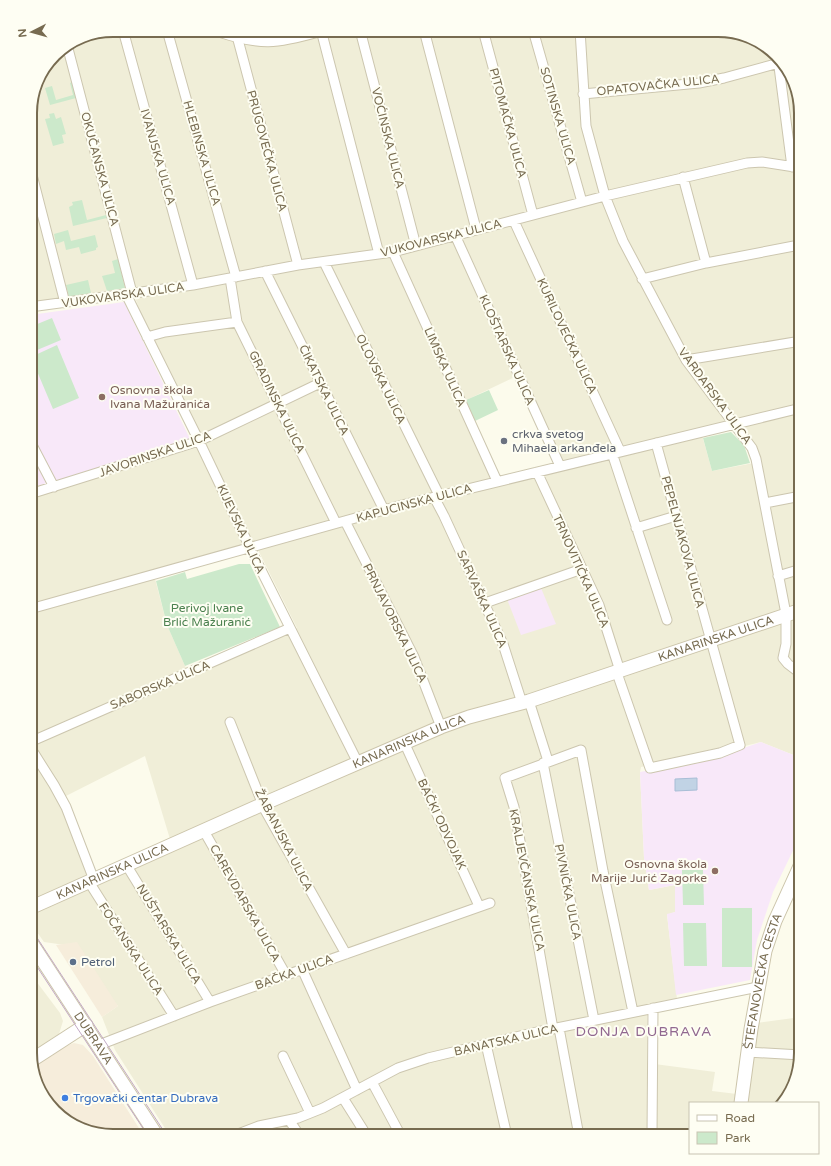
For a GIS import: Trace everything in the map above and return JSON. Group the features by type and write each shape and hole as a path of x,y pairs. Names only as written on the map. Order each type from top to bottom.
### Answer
{"street":[{"name":"IVANJSKA ULICA","path":"124,37 193,285"},
{"name":"HLEBINSKA ULICA","path":"169,37 233,277"},
{"name":"PRUGOVEČKA ULICA","path":"237,37 298,265"},
{"path":"243,37 261,40 275,37"},
{"path":"323,37 379,254"},
{"name":"VOĆINSKA ULICA","path":"362,37 416,246"},
{"path":"426,37 476,229"},
{"name":"PITOMAČKA ULICA","path":"485,37 533,215"},
{"name":"SOTINSKA ULICA","path":"535,37 582,202"},
{"name":"VARDARSKA ULICA","path":"580,37 586,126 605,196 623,241 686,360 752,448 765,503 786,614 784,658 788,664 794,669"},
{"name":"OKUČANSKA ULICA","path":"70,51 129,294"},
{"name":"OPATOVAČKA ULICA","path":"583,94 699,83 724,78 774,62"},
{"path":"779,69 794,155"},
{"name":"VUKOVARSKA ULICA","path":"37,306 193,285 298,265 393,252 605,196 747,163 762,162 794,167"},
{"path":"683,177 706,263"},
{"path":"37,194 65,303"},
{"name":"KURILOVEČKA ULICA","path":"514,221 616,452 636,528 667,620"},
{"name":"KLOŠTARSKA ULICA","path":"455,235 560,466"},
{"path":"642,279 706,263 794,246"},
{"name":"LIMSKA ULICA","path":"393,252 498,481"},
{"name":"OLOVSKA ULICA","path":"324,262 436,496"},
{"name":"ČIKATSKA ULICA","path":"265,271 384,510"},
{"name":"GRADINSKA ULICA","path":"233,277 237,322 341,522"},
{"name":"KIJEVSKA ULICA","path":"129,294 147,337 200,441 250,548 358,763"},
{"path":"147,337 165,332 237,322"},
{"path":"686,360 794,342"},
{"name":"JAVORINSKA ULICA","path":"37,492 200,441 320,383"},
{"name":"KAPUCINSKA ULICA","path":"37,607 436,496 794,410"},
{"name":"PEPELNJAKOVA ULICA","path":"650,768 720,753 740,745 656,443"},
{"path":"37,454 54,487"},
{"name":"TRNOVITIČKA ULICA","path":"537,472 598,605 650,768"},
{"name":"SARVAŠKA ULICA","path":"436,496 503,644 526,702"},
{"path":"765,503 794,497"},
{"path":"636,528 676,516"},
{"name":"PRNJAVORSKA ULICA","path":"341,522 414,657 441,727"},
{"path":"485,603 582,569"},
{"path":"778,576 794,571"},
{"name":"KANARINSKA ULICA","path":"37,905 263,804 441,727 470,717 526,702 619,672 794,612"},
{"name":"SABORSKA ULICA","path":"37,739 290,628"},
{"name":"PIVNIČKA ULICA","path":"526,702 545,762 594,1020"},
{"name":"ŽABANJSKA ULICA","path":"230,722 263,804 284,846 346,954"},
{"name":"BAČKI ODVOJAK","path":"404,742 479,906"},
{"path":"545,762 581,750 603,871 633,1012"},
{"name":"FOČANSKA ULICA","path":"37,758 66,807 92,881 174,1016"},
{"name":"KRALJEVČANSKA ULICA","path":"545,762 505,778 514,807 556,1028 578,1129"},
{"name":"CAREVDARSKA ULICA","path":"204,831 286,975"},
{"name":"NUŠTARSKA ULICA","path":"127,866 210,1002"},
{"name":"ŠTEFANOVEČKA CESTA","path":"741,1102 758,987 770,935 794,880"},
{"name":"BAČKA ULICA","path":"99,1045 210,1002 490,902"},
{"name":"DUBRAVA","path":"37,951 153,1129"},
{"path":"302,969 357,1090"},
{"name":"BANATSKA ULICA","path":"251,1129 289,1120 310,1113 343,1098 410,1063 556,1028 758,987"},
{"path":"652,1129 653,1008"},
{"path":"37,1057 86,1025"},
{"path":"486,1044 505,1129"},
{"path":"748,1052 794,1055"},
{"path":"283,1056 310,1113"},
{"path":"372,1082 397,1129"},
{"path":"343,1098 362,1129"},
{"path":"289,1120 295,1129"}],"shaded area":[{"path":"113,37 723,37 743,41 756,47 772,59 784,75 791,93 794,113 794,755 761,742 745,746 743,741 714,753 712,749 674,760 641,767 640,772 644,858 649,890 675,885 675,912 667,915 677,999 647,1006 647,1063 715,1072 712,1091 737,1094 736,1102 689,1102 689,1129 166,1129 115,1050 102,1017 118,1006 65,945 44,942 37,932 37,495 206,445 147,330 131,287 37,302 38,98 47,75 56,63 75,47 88,41 98,38","holes":["521,374 550,433 565,469 491,478 458,404","735,419 759,462 712,471 700,428","254,542 297,628 189,675 167,625 153,571","145,756 173,849 93,885 60,799"]},
{"name":"Osnovna škola Ivana Mažuranića","path":"124,302 190,439 55,481 37,447 37,314"},
{"path":"37,462 47,483 37,486"},
{"path":"541,588 556,624 521,635 507,599"},
{"name":"Osnovna škola Marije Jurić Zagorke","path":"761,742 794,755 794,848 773,892 757,940 750,980 676,995 667,914 675,912 675,885 649,890 644,858 640,772 715,758"},
{"path":"77,942 118,1006 102,1017 56,945"},
{"path":"37,982 60,1013 63,1021 59,1034 37,1048"},
{"path":"794,1018 794,1053 791,1073 784,1091 776,1102 745,1102 756,1023"},
{"path":"74,1043 83,1045 93,1056 140,1129 108,1129 88,1125 71,1116 56,1103 47,1091 38,1063 66,1046"}],"green space":[{"path":"72,82 76,98 50,105 45,88 52,86 56,100 73,95 70,83"},
{"path":"54,113 56,119 61,117 66,134 62,135 64,143 53,146 45,119 50,118 49,114"},
{"path":"82,200 87,220 106,215 107,218 73,226 69,207 73,205 72,202"},
{"path":"68,230 71,241 95,235 98,247 96,250 81,254 79,247 66,250 64,241 56,244 54,234"},
{"path":"118,259 125,288 107,291 102,276 115,273 112,261"},
{"path":"88,280 91,293 69,297 66,285"},
{"path":"52,318 61,340 37,350 37,324"},
{"path":"57,345 79,398 53,409 37,371 37,354"},
{"path":"489,390 498,410 475,421 466,400"},
{"path":"731,432 744,445 750,463 712,471 703,438"},
{"name":"Perivoj Ivane Brlić Mažuranić","path":"239,564 250,564 280,627 185,666 167,625 156,581 185,572 187,579"},
{"path":"682,870 703,870 704,905 683,905"},
{"path":"722,908 752,908 752,967 722,967"},
{"path":"683,923 706,923 707,966 684,966"}],"water":[{"path":"697,778 697,790 675,791 675,779"}],"tram line":[{"path":"37,938 162,1129"},
{"path":"37,967 143,1129"}],"place":[{"name":"Osnovna škola Ivana Mažuranića","path":"102,397"},
{"name":"crkva svetog Mihaela arkanđela","path":"504,441"},
{"name":"Osnovna škola Marije Jurić Zagorke","path":"715,871"},
{"name":"Petrol","path":"73,962"},
{"name":"Trgovački centar Dubrava","path":"65,1098"}],"district":[{"name":"DONJA DUBRAVA","path":"644,1031"}]}
